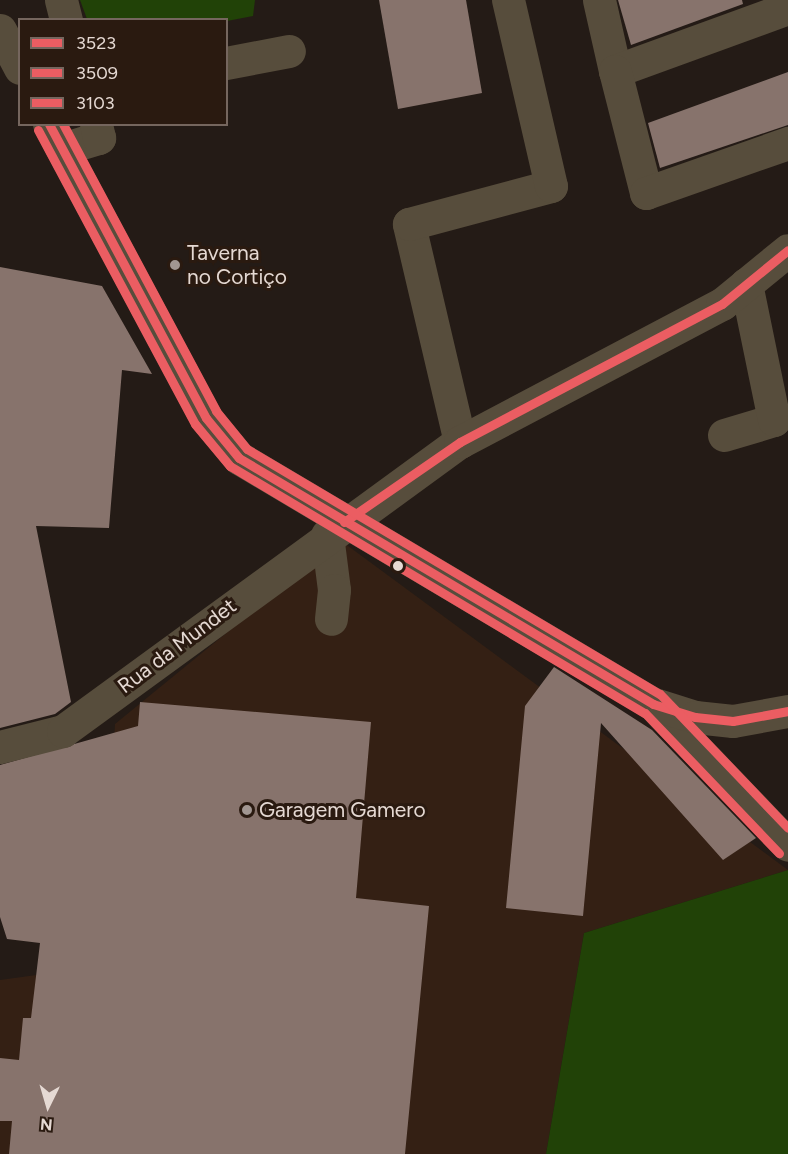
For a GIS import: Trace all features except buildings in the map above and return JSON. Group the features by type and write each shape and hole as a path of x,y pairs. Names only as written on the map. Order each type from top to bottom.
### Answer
{"street":[{"path":"61,0 66,18"},
{"path":"460,442 409,224 551,186 508,0"},
{"path":"599,0 646,193 788,143"},
{"path":"615,71 788,8"},
{"path":"0,30 18,64"},
{"path":"228,63 289,51"},
{"path":"96,126 99,138 55,137 206,418 239,459 335,529 653,704 695,717 733,721 788,711"},
{"name":"Rua da Mundet","path":"0,747 63,731 335,529 460,442 722,304 788,250"},
{"path":"724,435 774,420 746,284"},
{"path":"331,619 335,529"},
{"path":"653,704 788,845"}],"shaded area":[{"path":"340,540 788,870 584,933 546,1154 0,1154 0,980 102,966 115,724"}],"green space":[{"path":"80,0 255,0 253,16 228,21 228,18 87,18"},
{"path":"788,870 788,1154 546,1154 584,933"}],"transit line":[{"name":"3523","path":"50,126 206,418 239,458 653,704 695,717 733,721 788,711"},
{"name":"3103","path":"64,126 216,411 247,449 660,694 788,828"},
{"name":"3509","path":"38,130 195,424 230,466 645,713 779,853"},
{"name":"3523","path":"344,522 460,442 722,304 788,250"}],"place":[{"name":"Taverna no Cortiço","path":"175,265"},
{"name":"Garagem Gamero","path":"247,810"}]}
